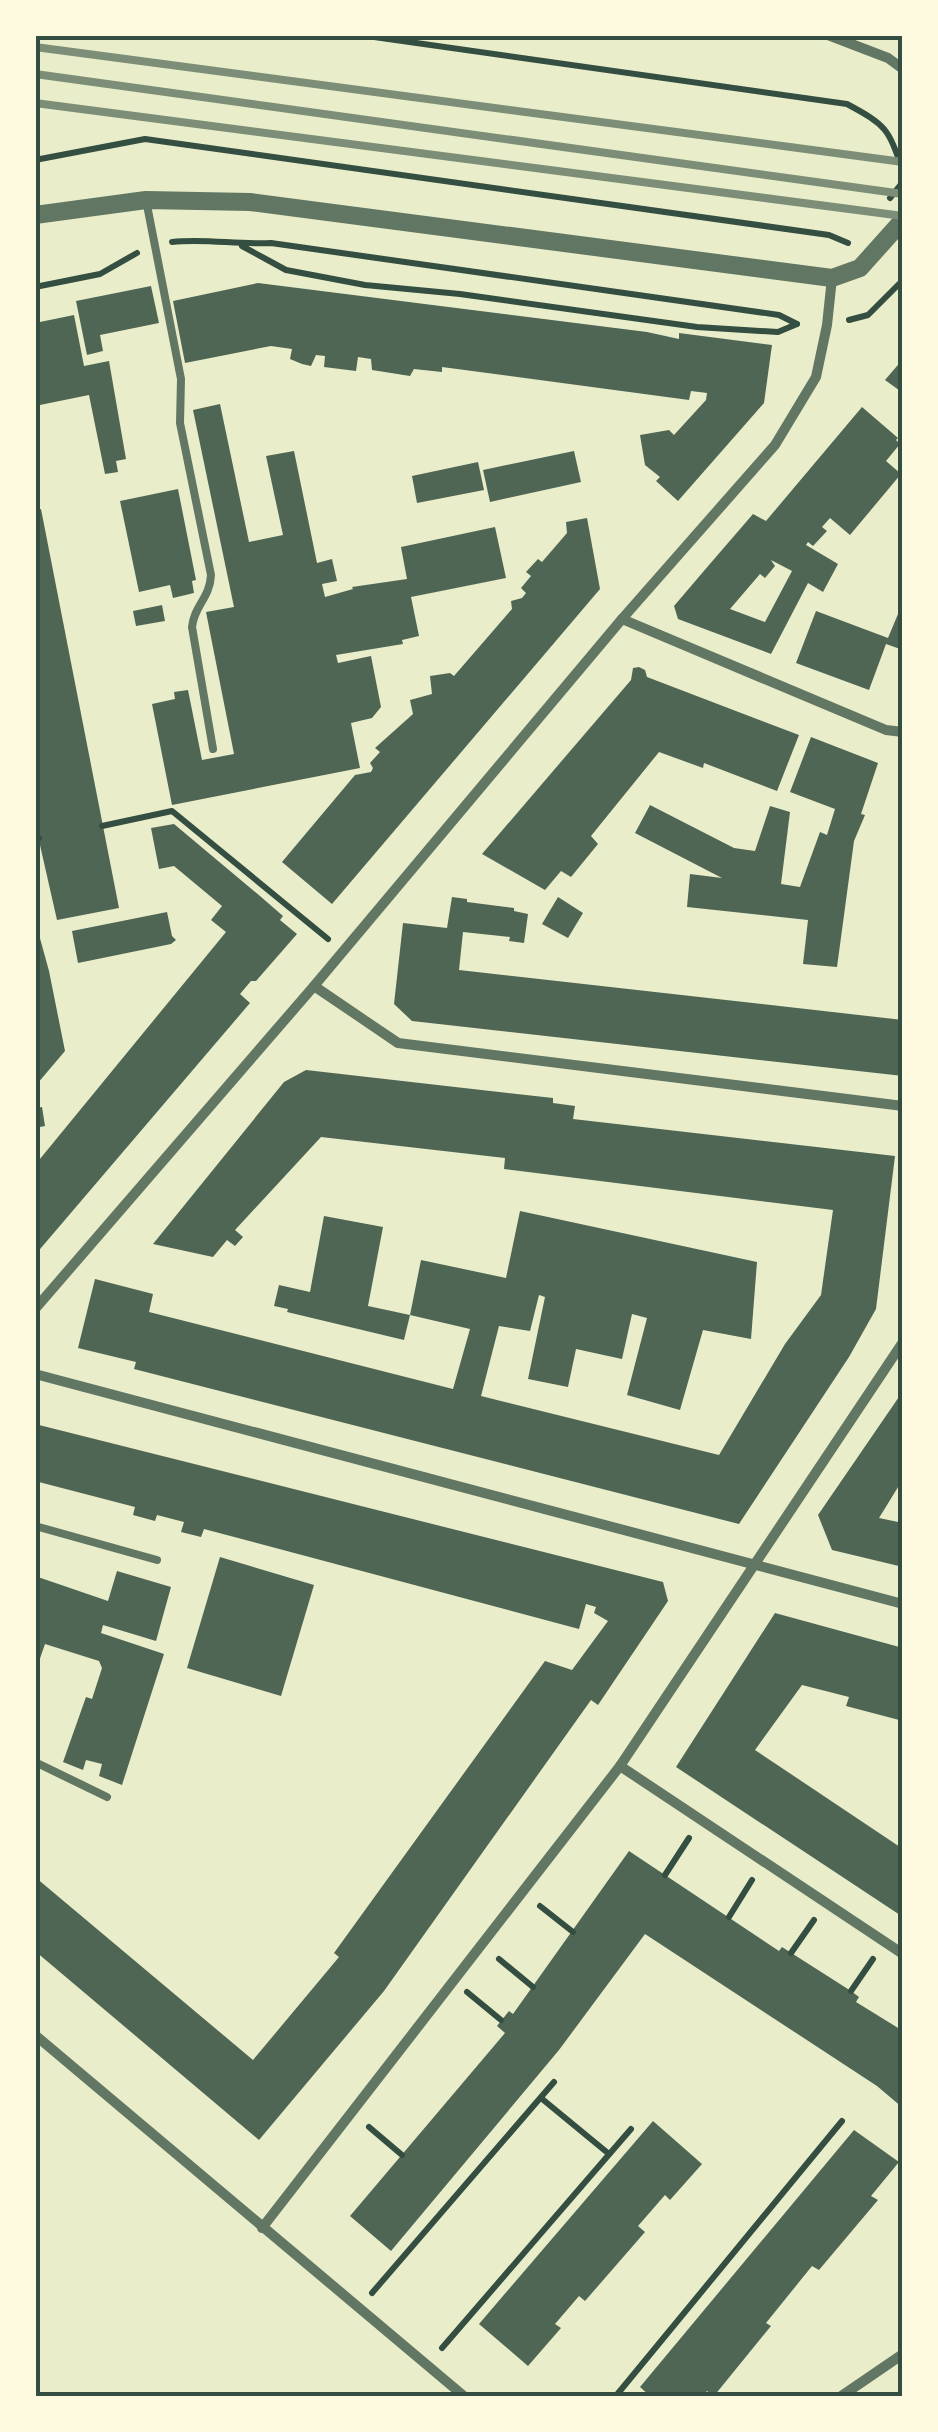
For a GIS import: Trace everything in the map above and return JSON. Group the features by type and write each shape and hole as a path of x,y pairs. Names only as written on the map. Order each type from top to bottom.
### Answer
{"street":[{"path":"828,35 888,58 903,69"},
{"path":"35,215 146,200 250,202 832,278 860,268 903,220"},
{"path":"35,1309 314,986 622,619 775,446 816,376 832,278"},
{"path":"622,619 886,730 903,732"},
{"path":"314,986 398,1043 903,1106"},
{"path":"262,2228 620,1766 903,1342"},
{"path":"35,1374 903,1604"},
{"path":"620,1766 903,1954"},
{"path":"35,2035 465,2397"},
{"path":"840,2397 903,2354"}],"lane":[{"path":"146,200 181,379 180,423 211,575 207,598 192,616 192,627 213,749"},
{"path":"35,1526 157,1560"},
{"path":"35,1762 108,1797"}],"path":[{"path":"360,35 848,104 888,131 903,171"},
{"path":"35,160 145,140 829,234 852,245"},
{"path":"271,243 463,270 779,315 796,324 778,332 696,326 366,285 286,270 241,245 271,243"},
{"path":"102,826 172,811 342,951"},
{"path":"665,1874 701,1820"},
{"path":"729,1917 764,1862"},
{"path":"523,1894 573,1932"},
{"path":"791,1953 826,1903"},
{"path":"851,1992 884,1941"},
{"path":"482,1946 534,1986"},
{"path":"455,1982 501,2020"},
{"path":"360,2307 554,2082"},
{"path":"541,2098 609,2154"},
{"path":"352,2113 402,2155"},
{"path":"615,2397 842,2121"},
{"path":"428,2364 631,2129"}],"building":[{"path":"258,283 679,339 679,333 772,345 764,403 678,501 645,465 640,435 669,430 674,435 706,400 707,393 691,391 689,400 442,367 442,372 414,369 410,376 372,370 371,359 358,357 356,371 324,367 325,356 316,355 311,366 302,364 290,359 292,349 271,346 185,363 173,301"},
{"path":"151,286 159,323 100,335 103,351 87,355 76,301"},
{"path":"74,315 84,366 109,361 126,459 116,461 118,472 105,474 89,395 35,406 35,323"},
{"path":"903,359 903,393 885,380"},
{"path":"220,404 249,542 283,535 266,456 294,451 317,563 332,559 337,581 322,584 325,597 352,587 407,579 401,547 495,527 506,578 411,597 419,636 402,640 403,644 336,655 338,663 371,656 381,707 372,718 351,723 360,768 172,805 152,704 175,699 174,692 188,690 202,760 234,754 206,612 234,607 193,410"},
{"path":"862,407 898,438 900,444 886,461 901,474 850,535 830,518 822,527 827,531 813,546 808,542 806,545 838,564 823,592 808,583 771,654 678,619 674,606 753,514 766,521","holes":["771,560 792,571 765,622 730,609 760,574 765,578 775,566"]},
{"path":"574,451 581,482 490,502 483,470"},
{"path":"478,462 484,490 417,503 412,476"},
{"path":"178,489 196,580 192,581 194,593 173,598 170,585 139,592 120,501"},
{"path":"41,509 119,908 57,920 35,823 35,510"},
{"path":"587,518 600,589 332,904 282,862 355,775 371,772 370,763 380,752 375,748 413,714 410,700 432,694 430,676 454,676 512,609 511,601 522,598 526,593 521,588 531,576 526,572 538,559 542,562 567,533 566,522"},
{"path":"903,602 903,650 886,644 869,690 796,663 816,611 888,638"},
{"path":"162,605 165,621 136,626 133,611"},
{"path":"639,667 647,677 799,735 777,791 704,763 703,768 659,752 591,836 598,844 571,877 561,871 545,890 482,854 631,680 633,668"},
{"path":"811,737 878,763 854,841 837,967 803,964 808,920 687,907 690,874 722,878 635,833 650,805 734,848 755,851 770,806 790,812 781,884 800,887 820,832 827,835 835,809 790,792"},
{"path":"174,824 283,916 280,920 297,934 240,994 250,1003 35,1255 35,1165 226,932 211,920 222,906 174,866 159,869 151,828"},
{"path":"452,897 528,914 524,943 509,941 510,937 463,932 459,970 903,1020 903,1076 412,1021 394,1004 403,923 447,928"},
{"path":"558,897 583,913 568,938 542,924"},
{"path":"167,912 176,940 171,944 78,963 72,931"},
{"path":"35,920 65,1051 37,1084"},
{"path":"306,1070 553,1098 553,1103 575,1106 573,1119 895,1156 876,1309 849,1357 739,1524 134,1369 136,1362 78,1348 95,1279 153,1294 149,1312 453,1389 470,1329 410,1315 421,1260 506,1278 520,1211 757,1262 751,1339 703,1330 680,1410 627,1395 647,1318 632,1314 622,1359 576,1349 568,1387 528,1379 545,1297 539,1295 530,1331 499,1326 481,1396 719,1455 785,1344 821,1295 833,1210 504,1169 505,1158 321,1137 235,1230 243,1237 235,1246 227,1240 213,1257 153,1244 284,1082"},
{"path":"42,1107 45,1126 35,1128 35,1108"},
{"path":"324,1216 383,1227 368,1306 410,1315 404,1340 274,1306 279,1285 310,1292"},
{"path":"903,1391 903,1479 879,1518 903,1523 903,1567 832,1550 818,1515"},
{"path":"35,1424 663,1582 668,1601 598,1705 591,1700 384,1991 259,2140 35,1951 35,1877 253,2060 339,1957 334,1953 545,1661 572,1670 608,1621 594,1613 596,1607 586,1604 579,1629 204,1529 201,1537 181,1532 184,1522 157,1515 155,1521 133,1515 135,1507 35,1481"},
{"path":"220,1557 314,1585 281,1696 187,1668"},
{"path":"117,1571 171,1587 156,1641 103,1625 101,1633 164,1654 122,1785 99,1776 102,1764 86,1760 83,1770 63,1762 86,1697 92,1699 102,1668 99,1661 45,1644 35,1673 35,1576 108,1601"},
{"path":"775,1613 903,1648 903,1721 846,1706 849,1697 802,1685 755,1750 903,1849 903,1917 676,1767"},
{"path":"629,1851 779,1951 782,1947 851,1991 859,1997 856,2002 903,2031 903,2108 877,2086 645,1934 559,2050 391,2251 350,2216 505,2033 497,2026 509,2011 513,2014"},
{"path":"653,2121 702,2164 670,2200 665,2195 638,2226 645,2232 585,2301 579,2296 555,2324 561,2328 528,2366 479,2324"},
{"path":"854,2130 899,2162 871,2196 878,2200 819,2270 812,2266 766,2323 771,2326 714,2396 707,2391 702,2397 651,2397 640,2387"}],"railway":[{"path":"35,47 903,162"},
{"path":"35,74 903,194"},
{"path":"35,103 903,216"}]}
